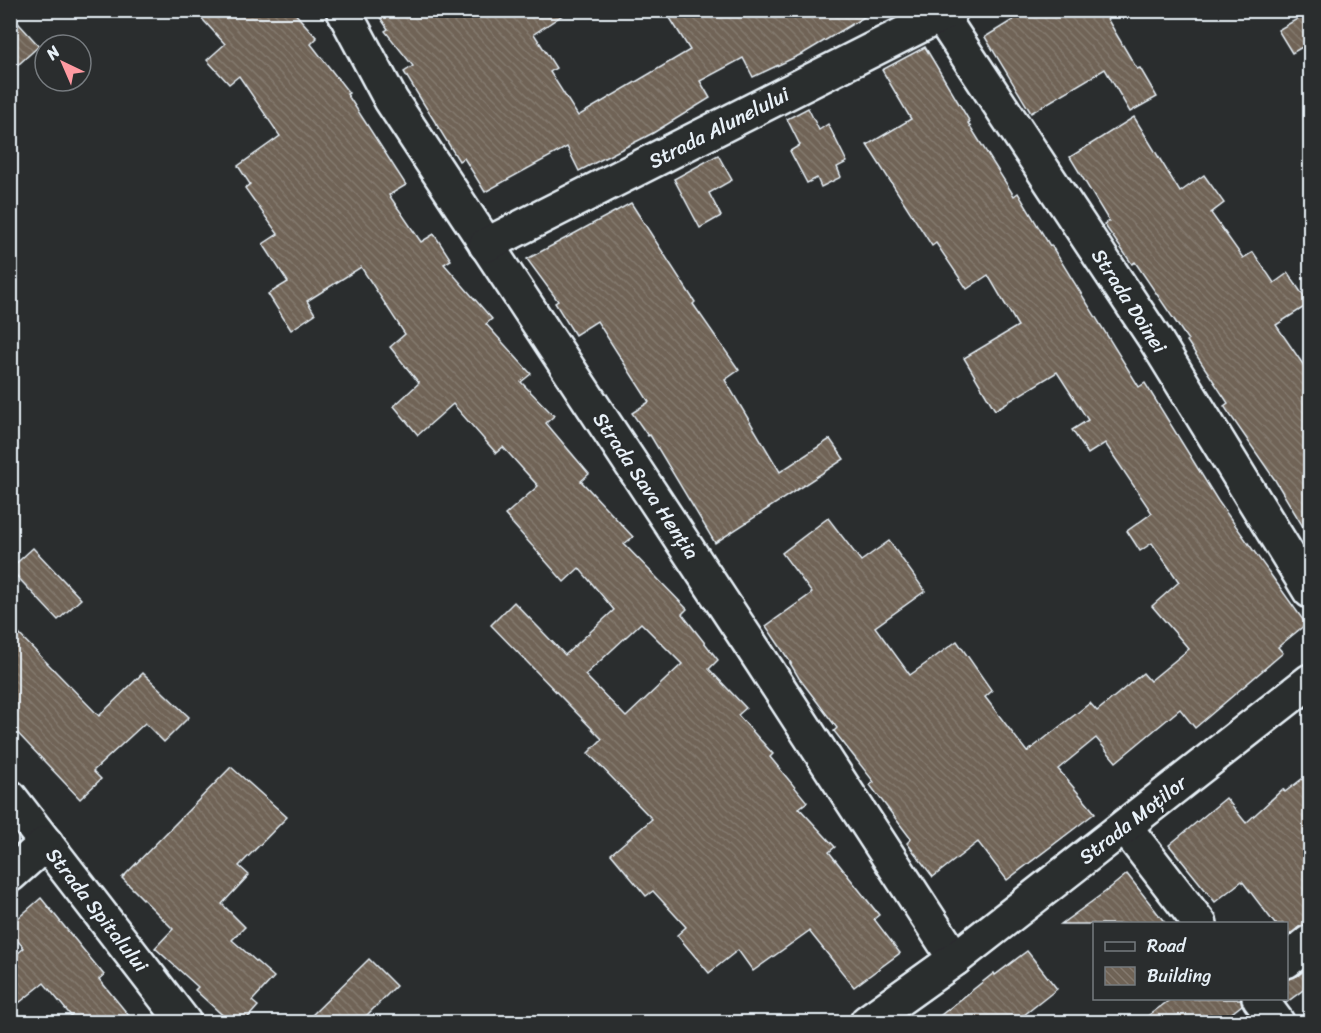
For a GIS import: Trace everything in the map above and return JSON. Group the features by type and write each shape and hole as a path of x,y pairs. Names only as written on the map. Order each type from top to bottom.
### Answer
{"street":[{"name":"Strada Sava Henția","path":"343,10 391,100 955,959"},
{"name":"Strada Alunelului","path":"486,245 946,13"},
{"name":"Strada Doinei","path":"946,13 1155,339 1311,591"},
{"name":"Strada Moților","path":"867,1023 955,959 1311,681"},
{"name":"Strada Spitalului","path":"10,797 184,1023"},
{"path":"1125,827 1198,922"},
{"path":"10,875 46,843"},
{"path":"1288,960 1311,942"},
{"path":"1260,1000 1277,1023"}],"building":[{"path":"194,10 292,10 317,38 311,44 349,93 347,94 406,185 389,195 421,242 434,234 451,260 444,264 492,319 486,324 531,374 521,382 554,416 546,423 589,474 581,481 633,537 624,544 687,609 682,614 718,660 709,669 746,708 738,715 773,754 770,757 807,802 799,808 835,847 829,852 879,915 874,919 900,953 854,987 809,931 753,971 738,950 709,973 677,935 686,927 653,891 646,896 611,854 652,819 588,753 602,739 491,625 514,602 565,655 614,610 579,568 564,582 505,515 538,486 503,447 496,453 453,404 418,435 394,406 419,383 390,347 405,334 361,267 307,301 315,314 291,330 268,294 288,282 263,244 278,234 245,188 250,184 238,166 280,136 239,76 229,84 207,60 225,44","holes":["641,623 682,664 626,717 585,675"]},
{"path":"375,10 570,10 534,34 556,68 550,72 578,116 690,50 665,10 876,10 804,53 753,77 743,58 700,81 710,98 653,133 579,171 567,147 485,192 464,158 459,161 404,72 413,66 385,31 388,29"},
{"path":"1029,10 1102,10 1137,69 1140,68 1157,97 1130,112 1105,69 1031,113 985,37"},
{"path":"1311,11 1311,42 1292,53 1278,30"},
{"path":"10,14 33,39 33,51 10,72"},
{"path":"925,47 970,122 968,123 1014,196 1018,193 1139,387 1145,383 1218,501 1306,624 1278,647 1283,653 1195,728 1180,709 1116,762 1096,738 1058,769 1095,813 1007,880 978,842 933,877 907,843 911,839 870,785 874,782 834,731 837,728 799,678 766,626 812,593 782,553 828,518 861,561 889,541 925,591 875,627 910,675 957,641 992,691 985,697 1027,752 1090,703 1097,711 1143,673 1150,681 1189,649 1152,606 1179,582 1152,543 1140,551 1127,531 1152,513 1105,443 1088,454 1072,430 1088,420 1057,372 995,410 964,358 1018,326 988,275 967,289 936,243 932,246 867,145 911,119 882,70"},
{"path":"808,108 819,130 828,124 847,162 837,167 841,177 821,187 817,178 807,183 790,151 800,145 787,119"},
{"path":"1134,117 1180,192 1204,175 1224,203 1211,213 1243,258 1253,252 1274,283 1288,273 1309,304 1276,325 1311,376 1311,540 1275,480 1224,406 1228,403 1188,340 1135,262 1132,264 1104,224 1109,221 1070,157"},
{"path":"718,155 732,180 709,193 721,216 700,228 674,179"},
{"path":"631,203 695,302 693,304 739,370 725,380 780,472 830,439 844,459 715,543 650,435 648,436 632,413 649,402 597,321 575,335 555,303 558,301 527,259"},
{"path":"33,548 81,599 58,620 10,569"},
{"path":"10,625 99,716 143,673 189,717 164,742 145,723 93,771 101,779 80,799 10,725"},
{"path":"231,767 287,817 239,866 249,875 222,904 245,927 232,940 274,977 252,1001 258,1006 243,1023 231,1023 195,990 198,987 155,948 173,929 122,878"},
{"path":"1311,772 1311,924 1299,927 1288,936 1288,922 1273,922 1242,881 1215,902 1169,845 1226,798 1246,823 1283,789 1285,792"},
{"path":"1127,874 1164,922 1061,924"},
{"path":"41,898 104,975 99,979 135,1023 77,1023 44,983 10,1010 10,960 24,948 10,932 10,925"},
{"path":"1027,951 1057,989 1014,1023 931,1023 994,973 995,975"},
{"path":"369,959 396,986 359,1023 304,1023"},
{"path":"1311,966 1311,984 1287,1002 1288,979 1297,976"},
{"path":"1170,1000 1241,1000 1242,1005 1219,1023 1138,1023"}]}
